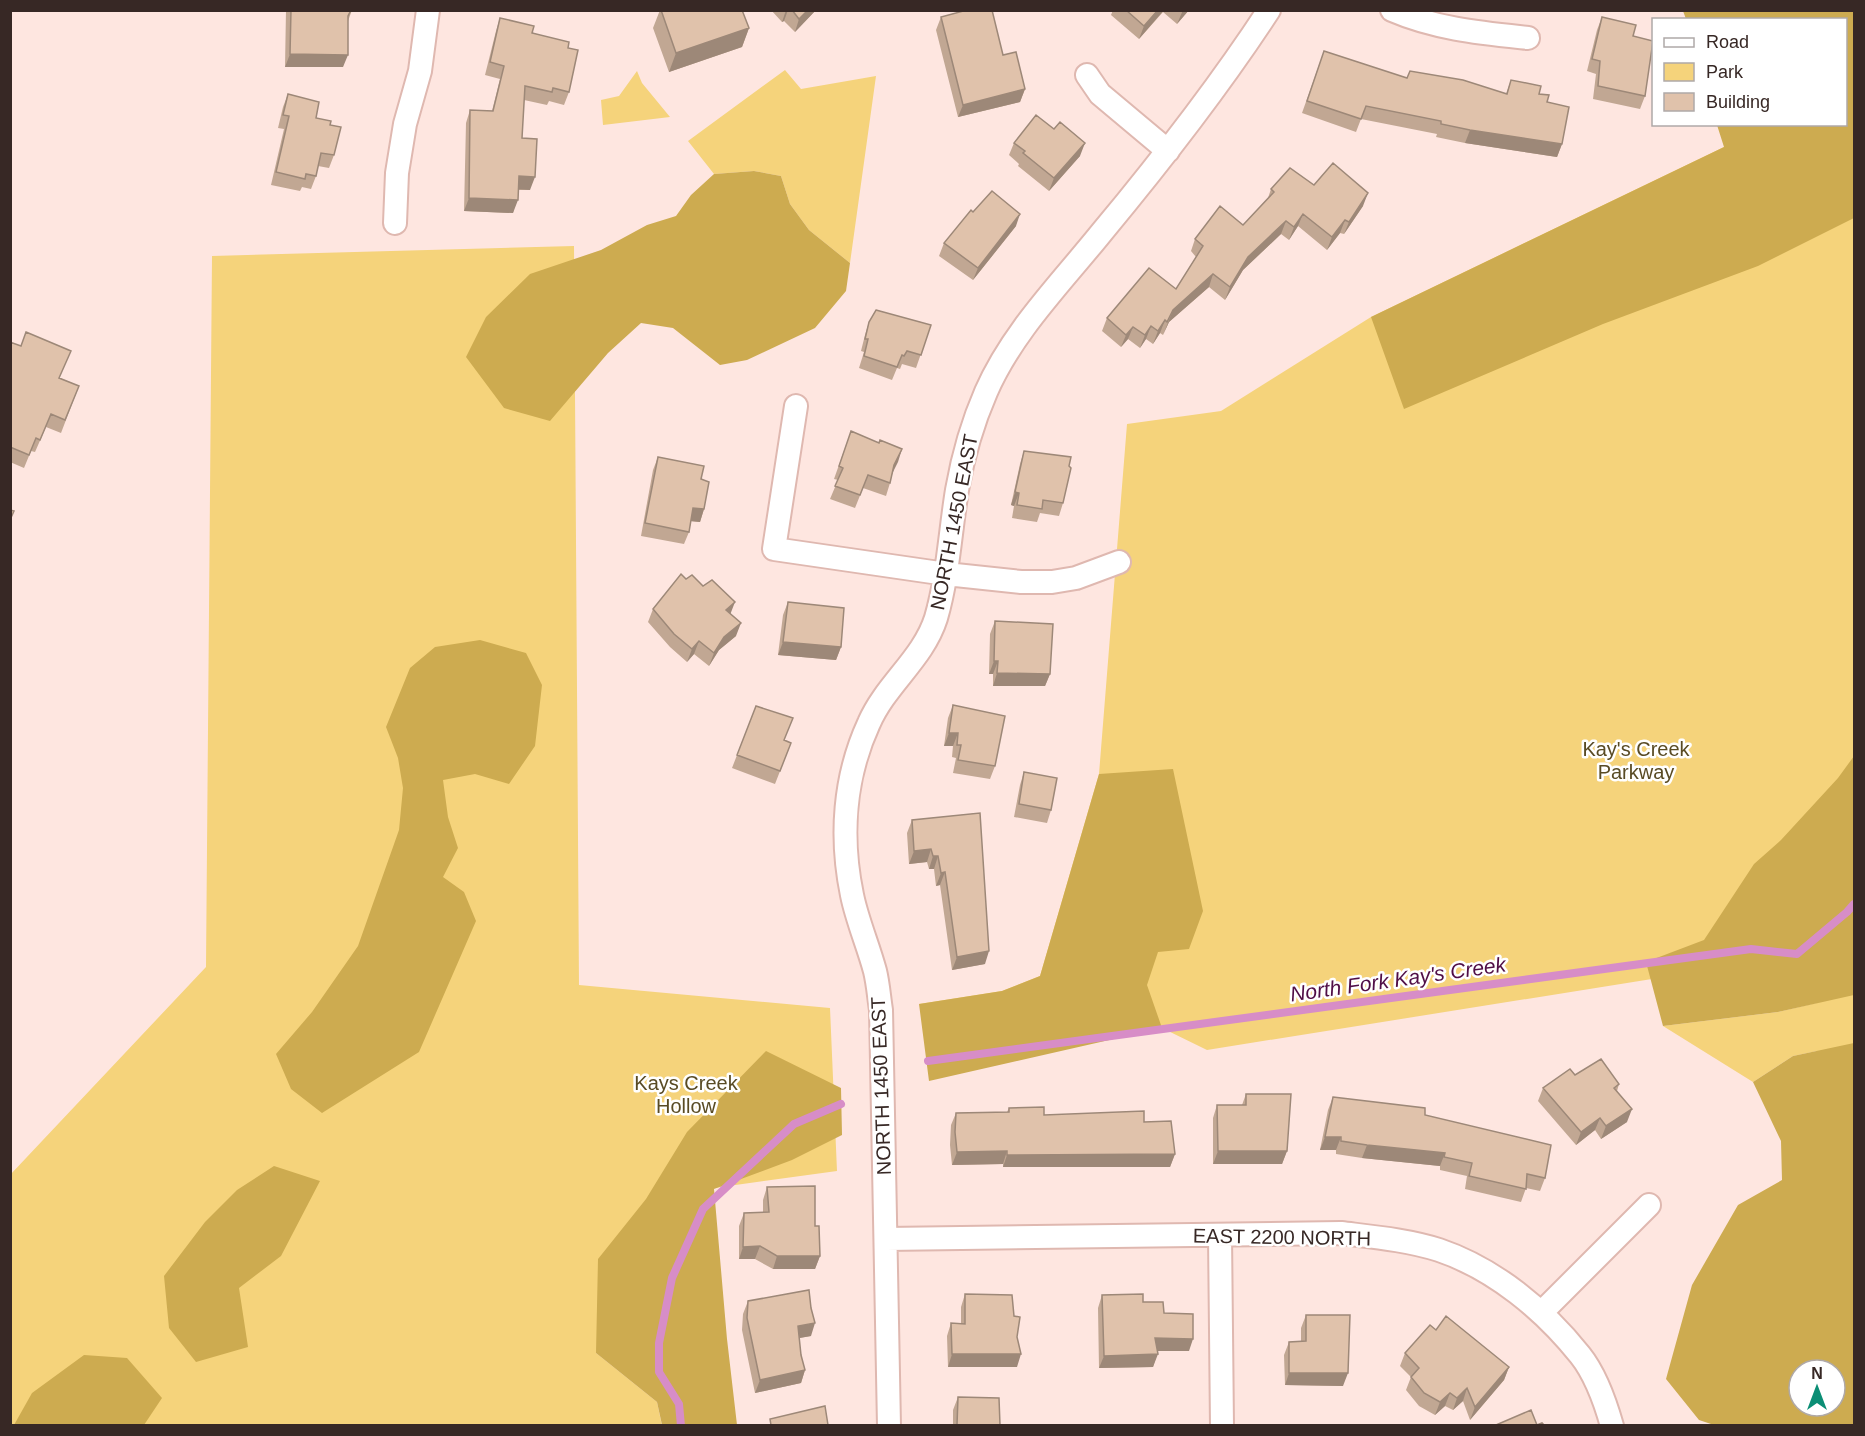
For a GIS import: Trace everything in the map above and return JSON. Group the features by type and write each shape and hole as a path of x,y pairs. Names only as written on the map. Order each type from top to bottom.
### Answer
{"street":[{"path":"395,223 397,173 405,124 420,71 428,10"},
{"name":"NORTH 1450 EAST","path":"889,1425 881,1010 875,973 852,897 845,850 846,807 854,767 869,722 887,691 921,650 934,622 946,574 957,489 967,442 987,390 1019,335 1168,151 1269,10"},
{"path":"1392,10 1414,20 1452,29 1528,38"},
{"path":"1087,75 1100,94 1168,151"},
{"path":"796,406 774,549 946,574 1021,582 1052,582 1076,578 1119,562"},
{"path":"1541,1313 1649,1205"},
{"name":"EAST 2200 NORTH","path":"886,1239 1341,1233 1391,1239 1439,1250 1480,1268 1513,1290 1541,1313 1581,1356 1603,1397 1612,1425"},
{"path":"1220,1235 1222,1425"}],"green space":[{"path":"785,70 801,89 876,76 850,263 809,230 790,204 781,176 754,171 714,174 688,141"},
{"path":"637,71 642,83 670,117 603,125 601,100 619,96"},
{"name":"Kay's Creek Parkway","path":"1724,147 1854,218 1854,1425 1847,1418 1847,1358 1834,1358 1817,1051 1793,1056 1753,1082 1663,1026 1778,1012 1816,1003 1733,966 1207,1050 1162,1028 919,1004 1002,991 1040,976 1099,774 1127,424 1221,411 1371,317"},
{"name":"Kays Creek Hollow","path":"574,246 579,985 830,1008 837,1171 714,1188 596,1353 657,1402 662,1426 11,1425 10,1175 206,967 212,256"}],"shaded area":[{"path":"1683,11 1854,11 1854,218 1758,266 1603,324 1404,409 1371,317 1724,147 1717,126 1847,126 1847,18 1686,18"},
{"path":"754,171 781,176 790,204 809,230 850,263 846,291 815,328 747,360 720,365 673,328 641,323 608,353 550,421 504,408 466,357 486,317 530,274 601,250 647,225 676,216 691,195 714,174"},
{"path":"480,640 526,653 542,685 535,746 509,784 475,774 443,780 448,817 458,848 443,877 464,892 476,921 419,1052 322,1113 291,1089 276,1054 312,1012 358,946 399,830 403,788 398,758 386,727 410,668 435,647"},
{"path":"1854,756 1854,995 1778,1012 1663,1026 1646,962 1704,940 1754,864 1781,840 1838,778"},
{"path":"1173,769 1203,911 1189,949 1158,952 1147,985 1162,1028 929,1081 919,1004 1002,991 1040,976 1099,774"},
{"path":"1854,1043 1854,1425 1717,1426 1699,1420 1666,1379 1692,1285 1738,1205 1782,1180 1781,1141 1753,1082 1793,1056"},
{"path":"766,1051 841,1088 842,1135 792,1160 714,1189 737,1425 662,1425 657,1402 596,1353 598,1259 646,1199 687,1132"},
{"path":"274,1166 320,1181 281,1256 239,1288 248,1347 196,1362 169,1328 164,1276 205,1222 237,1190"},
{"path":"84,1355 127,1358 162,1398 144,1425 14,1425 32,1393"}],"building":[{"path":"291,10 351,10 348,16 348,55 290,54"},
{"path":"661,10 742,10 749,28 676,53"},
{"path":"792,10 808,10 799,19"},
{"path":"967,10 992,10 1003,55 1016,52 1025,89 963,105 941,17"},
{"path":"1126,10 1158,10 1144,26"},
{"path":"1602,17 1636,25 1633,36 1652,41 1645,96 1598,86 1600,61 1592,59"},
{"path":"500,18 534,26 532,33 569,42 568,48 578,50 569,92 553,88 552,92 525,86 522,138 537,139 535,177 519,176 518,200 469,198 470,110 493,111 504,66 490,62"},
{"path":"1324,51 1407,78 1410,71 1463,80 1507,94 1511,80 1541,86 1539,94 1549,95 1547,102 1569,107 1562,144 1470,130 1441,124 1441,121 1366,106 1361,119 1307,101"},
{"path":"288,94 319,102 316,118 331,121 330,125 341,127 334,155 321,153 316,176 306,174 305,179 276,172 289,116 283,115"},
{"path":"1036,115 1054,129 1060,122 1085,143 1054,178 1014,143"},
{"path":"1333,163 1368,193 1349,222 1345,220 1332,237 1303,214 1294,227 1286,221 1248,257 1230,287 1213,274 1173,310 1167,322 1165,320 1158,331 1151,326 1145,335 1133,327 1126,335 1107,318 1149,268 1176,289 1203,246 1195,239 1220,206 1243,225 1274,192 1271,189 1290,168 1314,185"},
{"path":"992,191 1020,214 978,268 944,243 971,210 973,212"},
{"path":"876,310 931,325 921,355 907,351 904,356 902,355 897,367 864,356 869,322"},
{"path":"26,332 71,351 59,378 79,386 65,420 51,414 40,440 36,438 29,455 10,447 10,342 21,346"},
{"path":"851,431 879,443 880,440 902,449 894,465 890,483 868,475 860,495 835,486 843,468 839,466"},
{"path":"1024,451 1071,457 1069,466 1071,468 1063,503 1043,500 1042,509 1017,505 1019,493 1015,492"},
{"path":"658,457 704,466 701,479 709,482 704,509 693,508 689,532 645,523"},
{"path":"681,574 686,579 692,575 703,586 712,580 735,602 726,610 741,623 724,637 714,653 699,641 692,649 674,634 653,609"},
{"path":"788,602 844,608 841,647 783,642"},
{"path":"995,621 1053,624 1050,674 997,673 998,661 994,661"},
{"path":"953,705 1005,716 995,766 958,760 961,745 957,745 958,733 949,733"},
{"path":"756,706 793,718 784,740 791,743 780,771 737,755"},
{"path":"1024,772 1057,778 1051,810 1019,804"},
{"path":"980,813 989,951 957,957 945,872 941,873 938,856 933,856 931,849 914,851 912,820"},
{"path":"1601,1059 1619,1084 1614,1088 1632,1109 1606,1126 1600,1118 1581,1132 1543,1088 1570,1069 1575,1075"},
{"path":"1246,1094 1291,1094 1287,1151 1218,1151 1217,1105 1246,1105"},
{"path":"1333,1097 1425,1108 1425,1115 1551,1145 1545,1178 1527,1174 1526,1189 1469,1176 1472,1163 1444,1157 1445,1153 1367,1145 1341,1141 1341,1137 1325,1137"},
{"path":"1044,1107 1044,1115 1144,1111 1144,1122 1171,1121 1175,1154 1007,1155 1007,1151 957,1152 956,1113 1009,1112 1009,1108"},
{"path":"815,1186 815,1226 819,1226 820,1256 777,1256 760,1246 743,1247 744,1213 769,1212 767,1187"},
{"path":"809,1290 815,1323 798,1326 805,1370 760,1380 747,1318 748,1301"},
{"path":"965,1294 1012,1295 1014,1316 1020,1317 1017,1337 1021,1354 952,1354 951,1323 965,1324"},
{"path":"1143,1294 1143,1302 1163,1302 1164,1313 1193,1314 1193,1339 1155,1338 1158,1354 1104,1356 1102,1295"},
{"path":"1306,1315 1350,1315 1348,1373 1289,1373 1289,1342 1306,1341"},
{"path":"1446,1316 1509,1367 1475,1407 1467,1388 1457,1398 1450,1393 1440,1402 1424,1393 1411,1377 1419,1368 1405,1353 1430,1325 1436,1330"},
{"path":"958,1397 999,1398 1000,1425 957,1425"},
{"path":"825,1406 828,1425 771,1425 770,1419"},
{"path":"1531,1410 1537,1425 1496,1425"}],"waterway":[{"name":"North Fork Kay's Creek","path":"928,1061 1751,949 1797,954 1854,904"},
{"name":"North Fork Kay's Creek","path":"681,1426 679,1404 659,1372 659,1343 672,1278 703,1209 794,1124 841,1104"}]}
